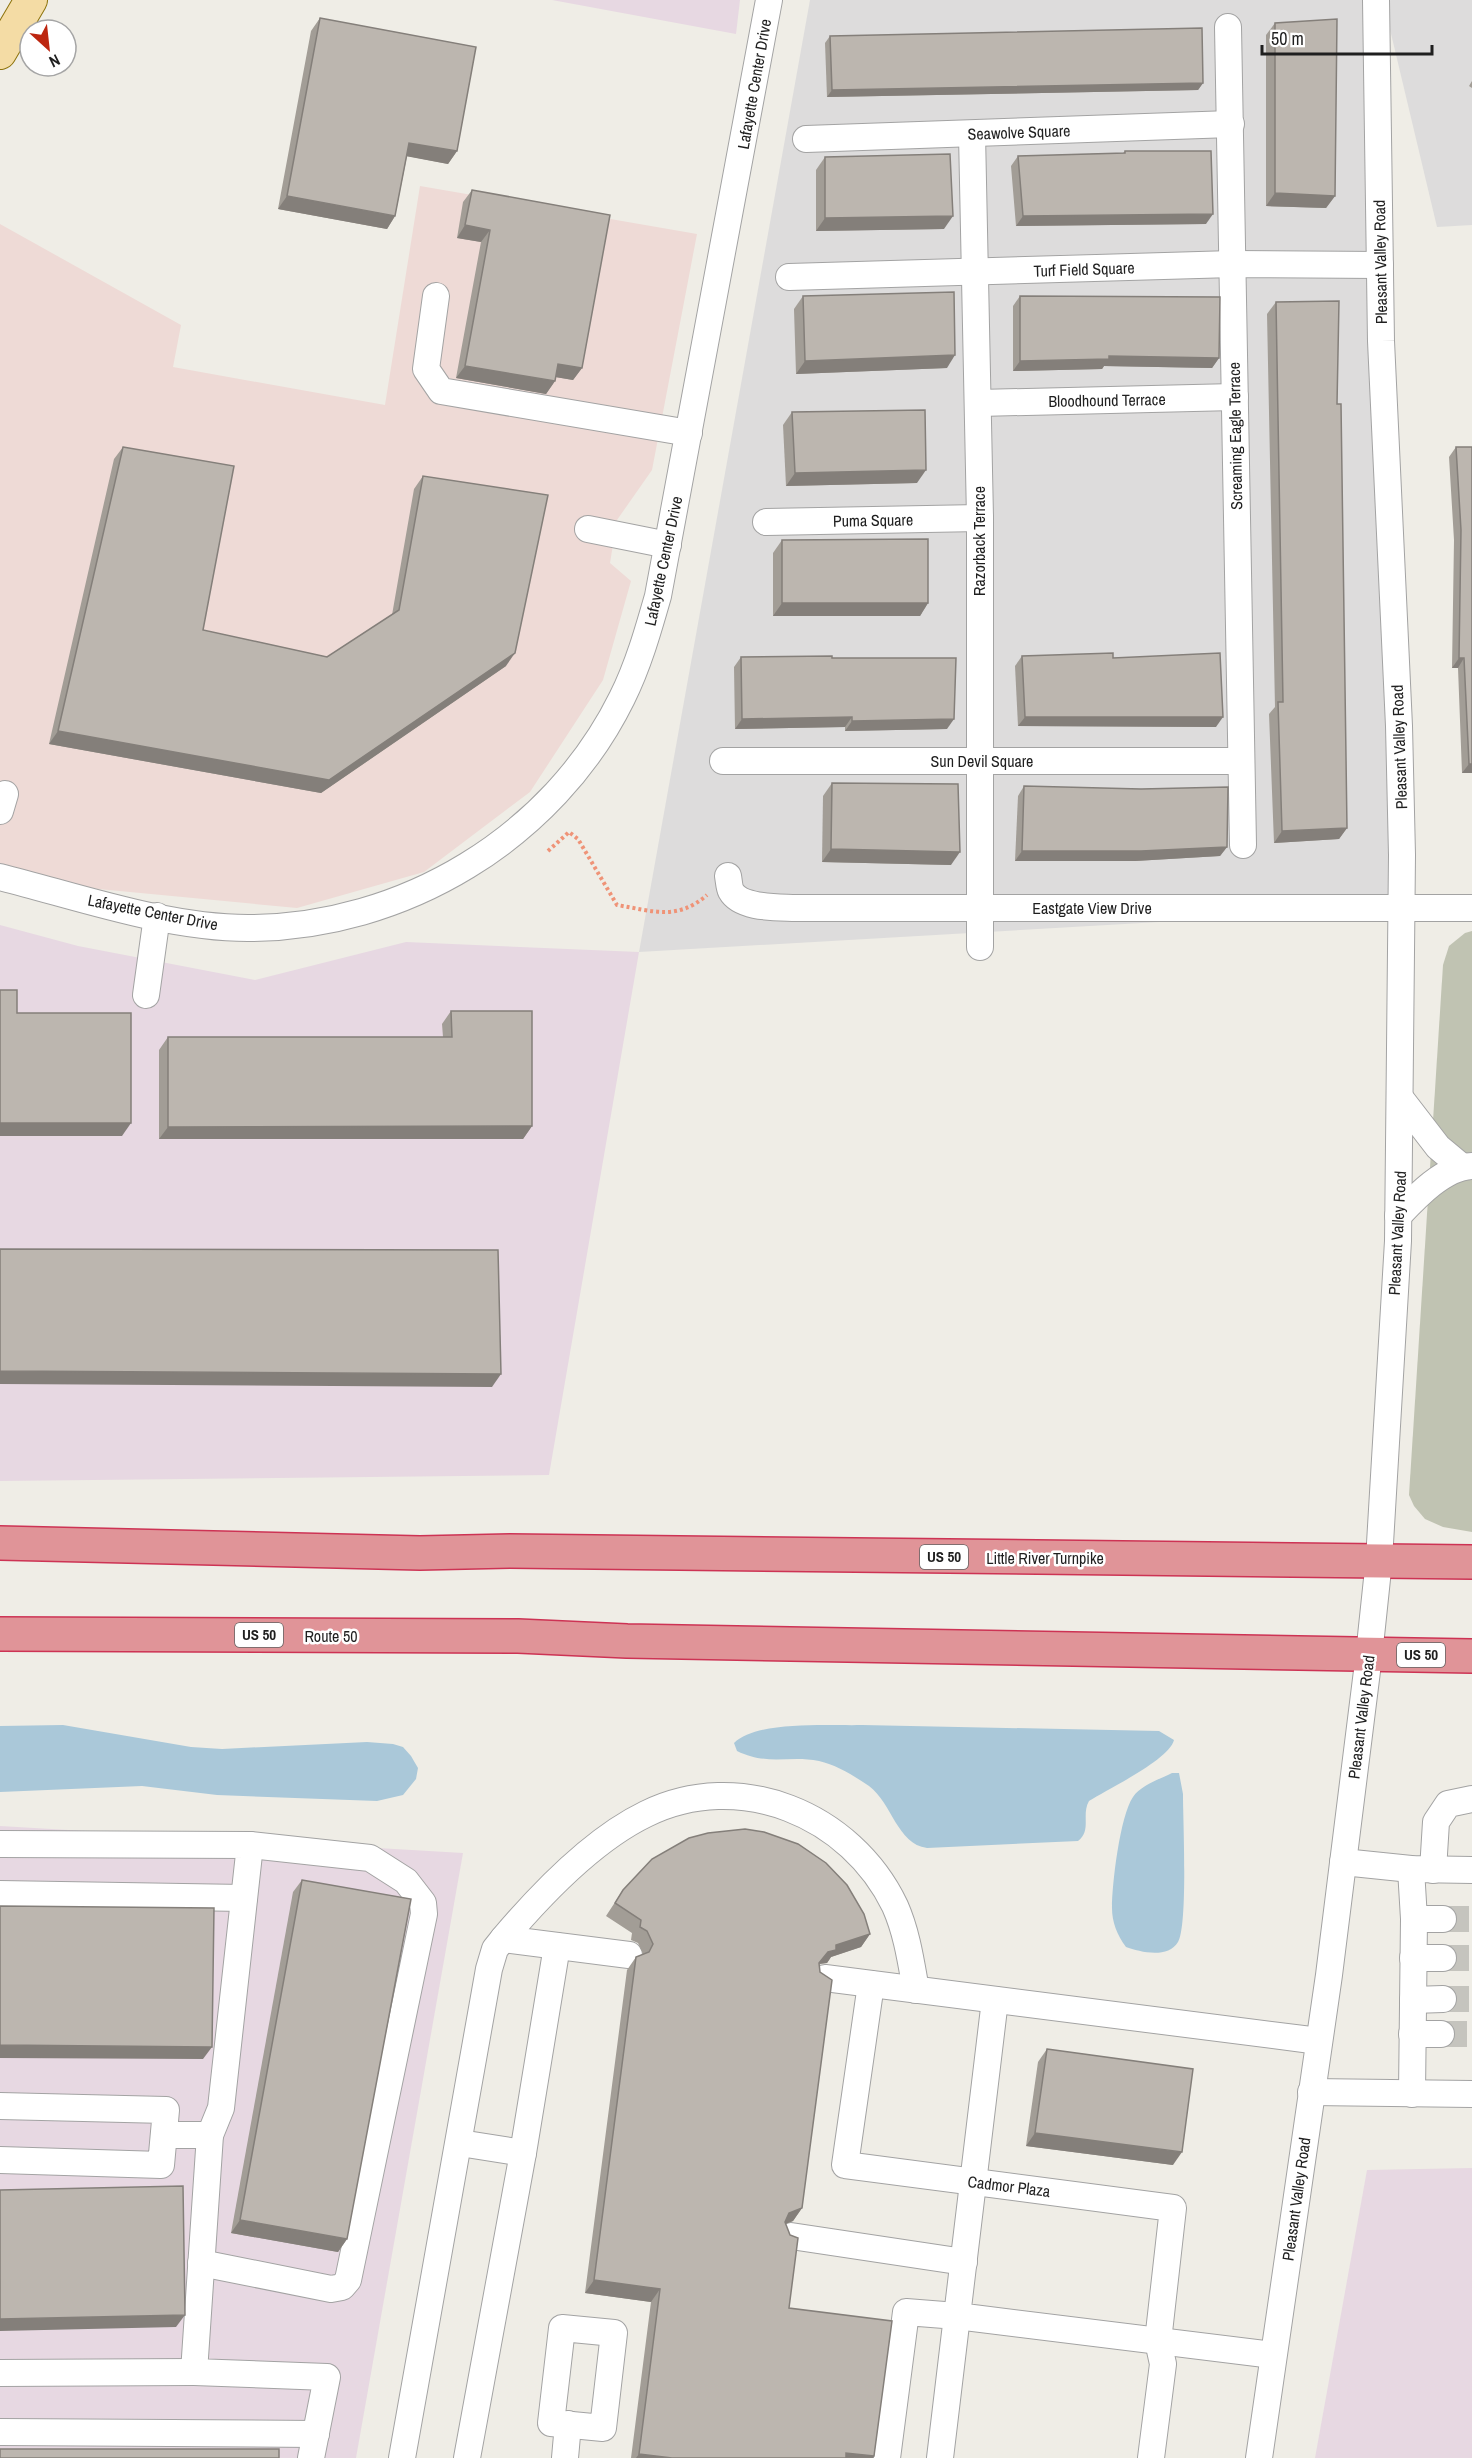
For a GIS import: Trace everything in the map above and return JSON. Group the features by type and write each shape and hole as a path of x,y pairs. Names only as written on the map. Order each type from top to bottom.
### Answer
{"highway":[{"name":"Little River Turnpike","path":"0,1543 420,1553 510,1551 1472,1562"},
{"name":"Route 50","path":"0,1635 518,1636 639,1642 1369,1655"},
{"name":"US 50","path":"1369,1655 1472,1656"}],"main road":[{"path":"0,53 31,0"}],"street":[{"name":"Lafayette Center Drive","path":"0,877 157,916 206,925 247,928 329,920 388,904 428,888 501,844 532,818 575,771 600,736 622,699 639,660 658,596 769,0"},
{"name":"Pleasant Valley Road","path":"1259,2458 1319,2041 1369,1655 1379,1560 1398,1216 1401,1099 1399,1028 1403,908 1399,726 1380,265 1376,0"},
{"name":"Screaming Eagle Terrace","path":"1228,27 1243,845"},
{"name":"Seawolve Square","path":"806,139 1231,124"},
{"name":"Razorback Terrace","path":"972,134 979,403 980,947"},
{"name":"Turf Field Square","path":"789,278 1233,264 1380,265"},
{"path":"436,296 426,369 441,391 689,433"},
{"name":"Bloodhound Terrace","path":"979,403 1235,397"},
{"name":"Puma Square","path":"766,522 980,518"},
{"path":"588,529 668,545"},
{"name":"Sun Devil Square","path":"723,760 1241,761"},
{"name":"Eastgate View Drive","path":"728,876 730,890 739,900 765,906 831,909 1472,908"},
{"path":"146,995 157,916"},
{"path":"1398,1216 1433,1184 1467,1167 1438,1147 1401,1099"},
{"path":"402,2458 460,2143 489,1969 495,1949 525,1912 608,1835 627,1824 682,1800 743,1796 789,1808 813,1819 828,1827 858,1853 895,1906 906,1934 916,1990"},
{"path":"1412,2094 1414,1919 1422,1870 1436,1822 1448,1804 1472,1799"},
{"path":"0,1844 250,1845 370,1858 406,1881 423,1903 424,1914 348,2280 342,2287 331,2289 201,2263"},
{"path":"194,2372 210,2135 221,2108 250,1845"},
{"path":"1343,1862 1422,1870 1472,1869"},
{"path":"0,1894 244,1898"},
{"path":"1414,1919 1443,1919"},
{"path":"503,1939 629,1955"},
{"path":"467,2458 523,2153 557,1946"},
{"path":"1413,1959 1443,1958"},
{"path":"825,1978 1319,2041"},
{"name":"Cadmor Plaza","path":"871,1984 845,2165 1173,2208 1158,2341"},
{"path":"1413,2000 1443,1999"},
{"path":"940,2458 995,2000"},
{"path":"1412,2034 1441,2034"},
{"path":"1311,2092 1472,2094"},
{"path":"0,2106 166,2110 161,2165 0,2160"},
{"path":"164,2134 210,2135"},
{"path":"460,2143 523,2153"},
{"path":"791,2236 964,2262"},
{"path":"887,2458 906,2312 957,2316 1273,2355"},
{"path":"1151,2458 1163,2364 1158,2341"},
{"path":"0,2373 194,2372 327,2377 313,2446 0,2432"},
{"path":"565,2458 568,2424"}],"path":[{"path":"548,851 569,832 578,839 617,905 649,911 683,911 697,904 728,876"}],"shaded area":[{"path":"552,0 740,0 736,34"},
{"path":"810,0 1376,0 1403,908 639,952"},
{"path":"1383,0 1472,0 1472,225 1437,227"},
{"path":"420,186 697,234 652,470 617,520 610,563 631,581 603,680 530,792 424,872 297,908 88,888 0,864 0,224 181,325 173,367 385,405"},
{"path":"0,925 78,946 255,980 406,942 639,952 549,1475 0,1481"},
{"path":"1472,931 1472,1532 1443,1527 1425,1519 1414,1506 1409,1495 1443,965 1449,946 1465,933"},
{"path":"0,1826 463,1853 356,2458 0,2458"},
{"path":"1472,2168 1472,2458 1315,2458 1367,2170"}],"water":[{"path":"63,1725 191,1747 222,1749 367,1742 393,1744 403,1747 418,1768 416,1779 403,1795 377,1801 217,1795 142,1786 0,1792 0,1726"},
{"path":"862,1725 1159,1731 1174,1740 1170,1748 1150,1765 1089,1801 1086,1827 1078,1841 927,1848 909,1839 877,1793 845,1771 808,1759 758,1758 737,1751 734,1743 745,1736 776,1727"},
{"path":"1172,1773 1179,1773 1183,1794 1184,1895 1181,1932 1178,1942 1168,1951 1154,1953 1139,1951 1126,1947 1114,1923 1112,1897 1115,1867 1124,1819 1133,1797 1146,1786"}],"building":[{"path":"320,18 476,47 457,151 409,143 395,216 287,196"},
{"path":"1337,19 1335,196 1275,193 1275,23"},
{"path":"1202,28 1203,83 832,90 830,36"},
{"path":"1125,151 1211,151 1213,214 1023,216 1018,156 1125,153"},
{"path":"950,154 953,216 825,218 825,157"},
{"path":"472,190 610,215 582,368 558,364 555,381 465,366 490,230 465,225"},
{"path":"954,292 955,355 805,361 803,296"},
{"path":"1020,296 1220,297 1219,358 1109,356 1109,359 1020,361"},
{"path":"1339,301 1337,404 1341,404 1347,828 1282,831 1278,702 1283,702 1276,302"},
{"path":"925,410 926,470 795,473 792,412"},
{"path":"123,447 234,466 203,630 327,657 399,610 423,476 548,495 515,653 329,780 58,731"},
{"path":"1456,447 1472,447 1472,764 1469,764 1464,658 1459,658 1461,530"},
{"path":"928,539 928,603 782,603 782,540"},
{"path":"1113,653 1113,658 1220,653 1223,717 1025,717 1022,656"},
{"path":"832,656 832,658 956,658 954,719 852,721 852,717 742,719 741,657"},
{"path":"832,783 958,784 960,852 831,849"},
{"path":"1024,786 1141,789 1228,787 1227,847 1141,851 1022,851"},
{"path":"0,990 17,990 17,1013 131,1013 131,1123 0,1123"},
{"path":"451,1011 532,1011 532,1126 168,1127 168,1037 452,1037"},
{"path":"0,1249 498,1250 501,1374 0,1371"},
{"path":"745,1829 764,1832 798,1844 826,1863 847,1885 864,1914 870,1934 836,1945 836,1950 828,1952 819,1963 820,1972 832,1980 802,2208 789,2213 785,2222 790,2235 798,2238 789,2308 892,2321 874,2456 846,2453 846,2458 672,2458 639,2454 660,2289 594,2280 636,1957 649,1952 653,1944 647,1931 640,1927 641,1920 615,1903 623,1890 652,1859 689,1838 708,1833"},
{"path":"302,1880 411,1899 347,2239 240,2220"},
{"path":"0,1906 214,1908 212,2047 0,2045"},
{"path":"1047,2049 1193,2069 1182,2152 1035,2133"},
{"path":"183,2186 185,2315 0,2319 0,2190"},
{"path":"0,2449 279,2449 279,2458 0,2458"}],"tunnel":[{"path":"1443,1919 1472,1919"},
{"path":"1443,1958 1472,1958"},
{"path":"1443,1999 1472,1999"},
{"path":"1441,2034 1472,2034"}]}
